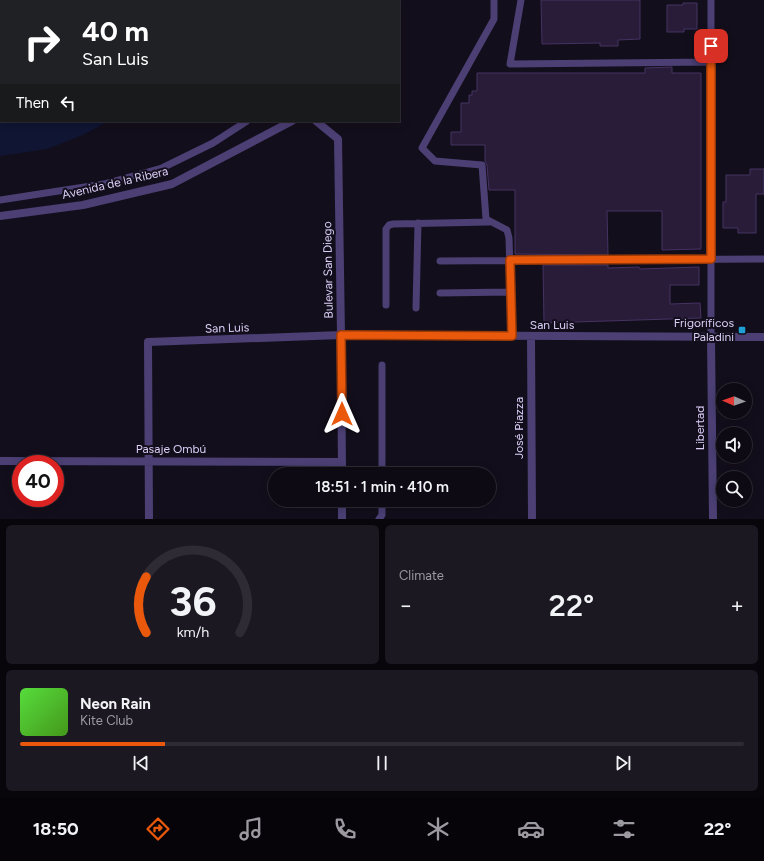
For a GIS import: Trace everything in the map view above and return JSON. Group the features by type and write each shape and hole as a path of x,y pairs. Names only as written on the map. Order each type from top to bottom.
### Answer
{"street":[{"name":"Avenida de la Ribera","path":"0,216 83,205 172,184 290,122"},
{"name":"Bulevar San Diego","path":"317,122 338,139 342,467"},
{"name":"San Luis","path":"149,461 148,342 341,335 712,338 764,337"},
{"name":"José Piazza","path":"531,336 532,519"},
{"name":"Libertad","path":"712,338 713,519"},
{"name":"Pasaje Ombú","path":"0,461 342,462"},
{"path":"149,461 149,519"},
{"path":"342,507 342,519"}],"lane":[{"path":"489,222 486,219 482,165 435,161 422,148 494,19 494,0"},
{"path":"521,0 510,64 711,62"},
{"path":"711,0 712,338"},
{"path":"0,200 104,184 162,168 214,143 246,122"},
{"path":"386,305 386,229 389,225 489,222 507,230 510,260 512,336"},
{"path":"416,308 418,223"},
{"path":"440,261 764,259"},
{"path":"440,293 511,292"},
{"path":"382,365 382,467"},
{"path":"380,519 382,515 382,507"}],"water":[{"path":"0,122 107,122 83,135 47,149 0,156"}],"building":[{"path":"541,0 640,0 640,39 618,40 618,46 600,46 600,43 542,44"},
{"path":"683,3 697,3 697,29 684,29 684,32 667,32 667,5 683,5"},
{"path":"672,67 672,73 701,73 701,249 662,250 662,211 607,211 608,255 515,254 515,190 489,190 487,165 485,161 485,145 451,145 451,132 461,132 461,103 469,103 469,95 472,95 472,91 477,91 477,73 645,73 645,68"},
{"path":"750,169 764,169 764,194 756,194 756,233 738,233 738,228 723,228 723,202 726,202 726,175 750,175"},
{"path":"543,265 608,265 608,268 639,267 640,269 699,267 699,285 670,285 670,304 700,303 701,318 544,323"}],"place":[{"name":"Frigoríficos Paladini","path":"742,330"}],"route":[{"path":"342,414 341,335 512,336 510,260 711,259 711,46"}]}
